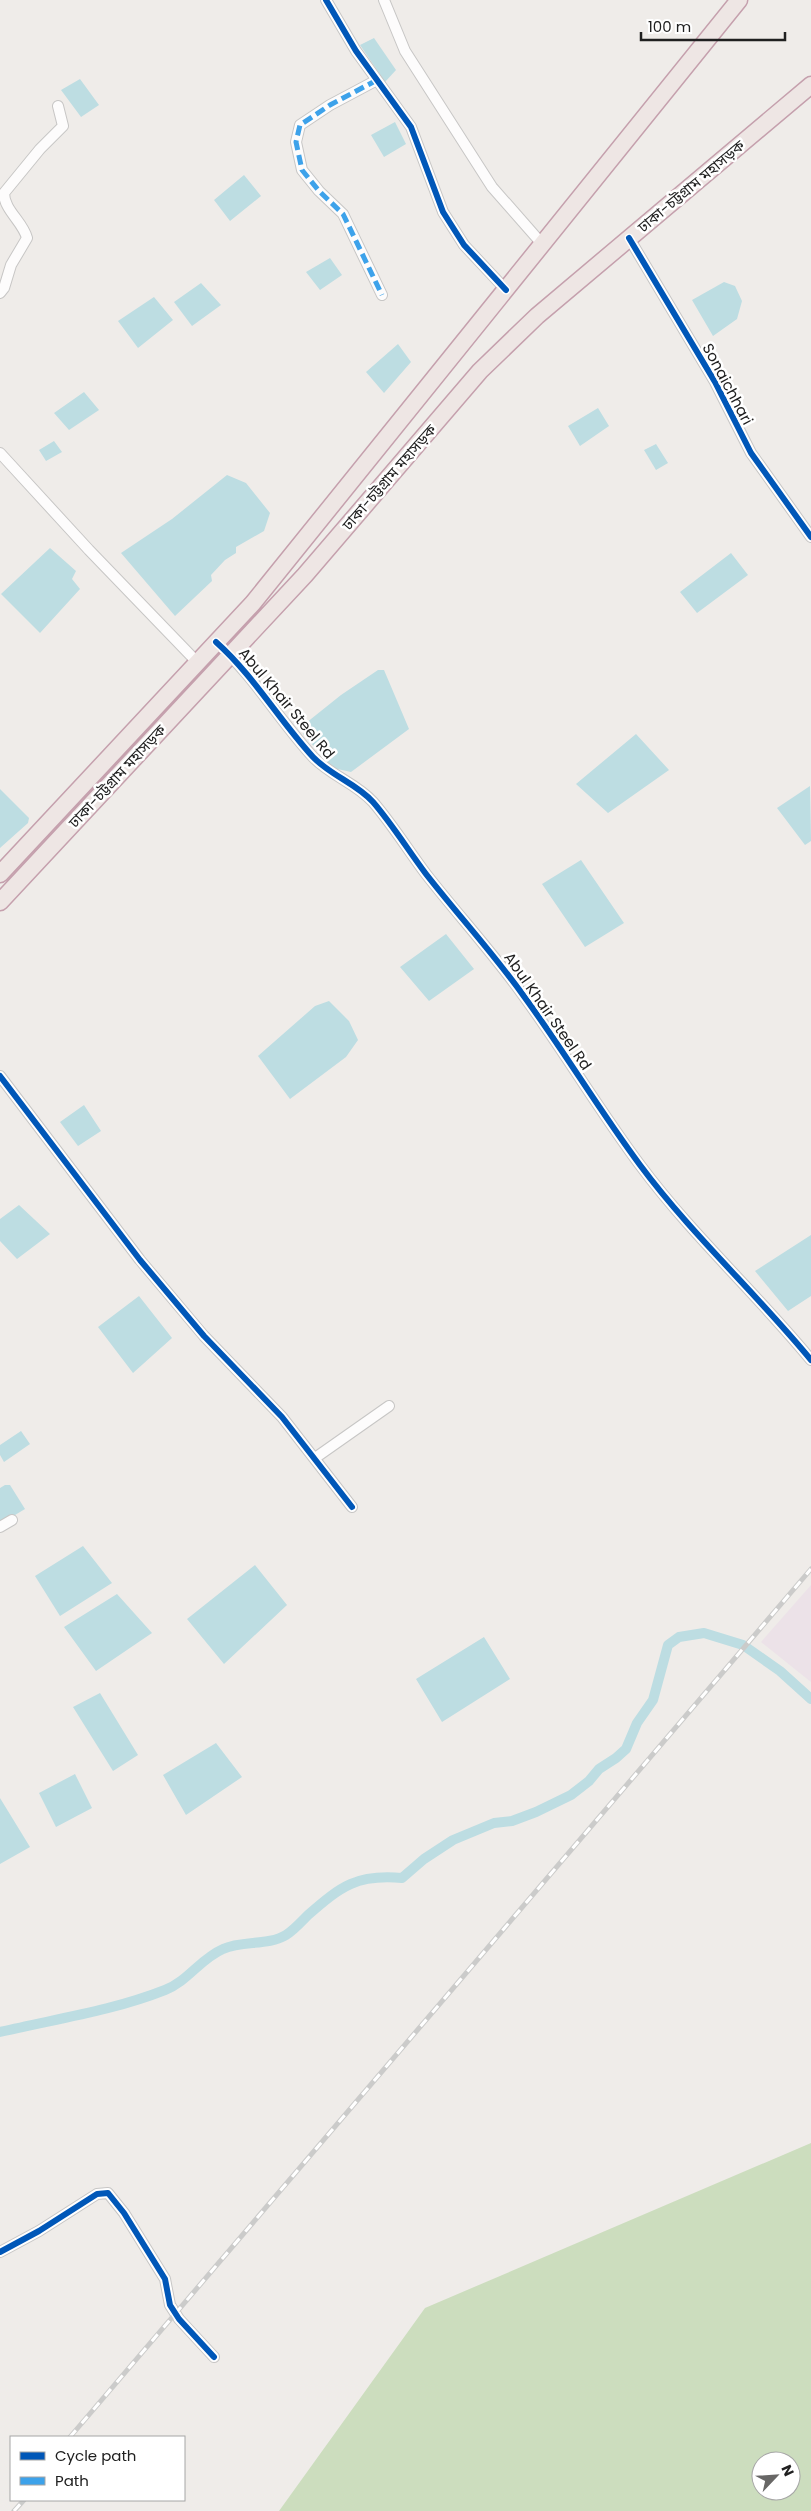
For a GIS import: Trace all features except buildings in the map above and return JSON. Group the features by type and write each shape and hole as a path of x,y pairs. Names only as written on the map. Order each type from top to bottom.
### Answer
{"highway":[{"name":"ঢাকা-চট্টগ্রাম মহাসড়ক","path":"0,874 252,603 739,0"},
{"name":"ঢাকা-চট্টগ্রাম মহাসড়ক","path":"0,902 318,559 480,371 537,316 811,85"},
{"path":"300,545 318,559"}],"street":[{"path":"326,0 356,51 411,127 443,212 464,245 506,290"},
{"path":"384,0 405,51 492,187 543,245"},
{"path":"377,80 330,104 300,125 296,142 302,170 318,191 343,214 382,295"},
{"path":"0,293 4,288 11,265 27,238 25,230 6,203 4,193 40,149 63,126 58,106"},
{"name":"Sonaichhari","path":"629,238 715,382 751,453 811,537"},
{"path":"0,453 89,550 197,662"},
{"name":"Abul Khair Steel Rd","path":"216,642 230,654 312,756 329,771 360,790 378,808 424,872 518,987 635,1158 662,1193 730,1272 784,1326 811,1360"},
{"path":"0,1076 140,1260 204,1336 282,1417 352,1508"},
{"path":"315,1458 389,1406"},
{"path":"0,1527 12,1520"},
{"path":"0,2252 39,2231 97,2194 105,2192 118,2204 160,2270 165,2279 170,2305 175,2314 214,2357"}],"shaded area":[{"path":"811,1585 811,1682 761,1642"}],"green space":[{"path":"811,2143 811,2511 279,2511 425,2308"}],"water":[{"path":"374,38 396,70 385,82 360,45"},
{"path":"80,79 99,105 81,117 61,90"},
{"path":"395,122 406,144 384,157 371,135"},
{"path":"244,175 261,196 230,221 214,200"},
{"path":"330,258 342,275 320,290 306,272"},
{"path":"724,282 735,286 742,301 737,319 713,336 692,300"},
{"path":"201,283 221,305 192,326 174,302"},
{"path":"154,297 173,320 138,348 118,321"},
{"path":"398,344 411,362 384,393 366,372"},
{"path":"84,392 99,410 69,430 54,413"},
{"path":"598,408 609,426 580,446 568,426"},
{"path":"54,441 62,452 46,461 39,450"},
{"path":"656,444 668,463 656,470 644,450"},
{"path":"227,475 246,483 270,513 264,531 236,547 236,553 225,560 211,575 212,581 175,616 121,553 172,519"},
{"path":"50,548 76,571 72,579 80,589 40,633 1,594"},
{"path":"731,553 748,575 697,613 680,592"},
{"path":"378,670 384,670 409,729 351,772 333,768 303,734 306,723 341,695"},
{"path":"636,734 669,770 608,813 576,784"},
{"path":"810,786 811,841 805,845 777,808"},
{"path":"0,789 29,818 28,823 0,848"},
{"path":"581,860 624,923 585,947 542,884"},
{"path":"446,934 474,969 429,1001 400,967"},
{"path":"329,1001 349,1021 358,1040 346,1057 290,1099 258,1056 315,1006"},
{"path":"84,1105 101,1131 78,1146 60,1122"},
{"path":"19,1205 50,1234 17,1259 0,1241 0,1219"},
{"path":"811,1235 811,1296 788,1311 755,1271"},
{"path":"139,1296 172,1338 133,1373 98,1327"},
{"path":"21,1431 30,1444 4,1462 0,1455 0,1445"},
{"path":"10,1485 25,1509 0,1524 0,1488"},
{"path":"83,1546 112,1583 60,1616 35,1576"},
{"path":"255,1565 287,1605 224,1664 187,1619"},
{"path":"117,1594 152,1633 96,1671 64,1627"},
{"path":"484,1637 510,1679 442,1722 416,1679"},
{"path":"100,1693 138,1755 113,1771 73,1707"},
{"path":"216,1743 242,1777 186,1815 163,1775"},
{"path":"75,1774 92,1808 56,1827 39,1793"},
{"path":"0,1798 30,1847 0,1864"}],"waterway":[{"path":"0,2032 125,2004 165,1990 181,1981 207,1958 223,1949 230,1946 271,1941 286,1935 340,1889 361,1880 386,1877 402,1878 424,1859 453,1840 494,1823 512,1821 536,1812 571,1795 589,1781 599,1769 626,1749 637,1723 653,1700 668,1645 679,1637 704,1633 743,1645 780,1671 811,1699"}],"railway":[{"path":"71,2436 811,1569"},
{"path":"14,2511 23,2501"}],"marked path":[{"path":"377,80 330,105 300,125 296,142 302,170 319,191 343,214 382,295"}],"cycle path":[{"path":"326,0 356,51 411,127 443,212 464,245 506,290"},
{"path":"629,238 715,382 751,453 811,537"},
{"path":"216,642 242,669 313,757 320,764 366,795 380,810 426,874 512,979 625,1144 660,1191 811,1360"},
{"path":"0,1076 140,1260 204,1336 282,1417 352,1507"},
{"path":"0,2252 39,2231 97,2194 108,2193 124,2213 165,2279 170,2305 179,2319 214,2357"}]}
